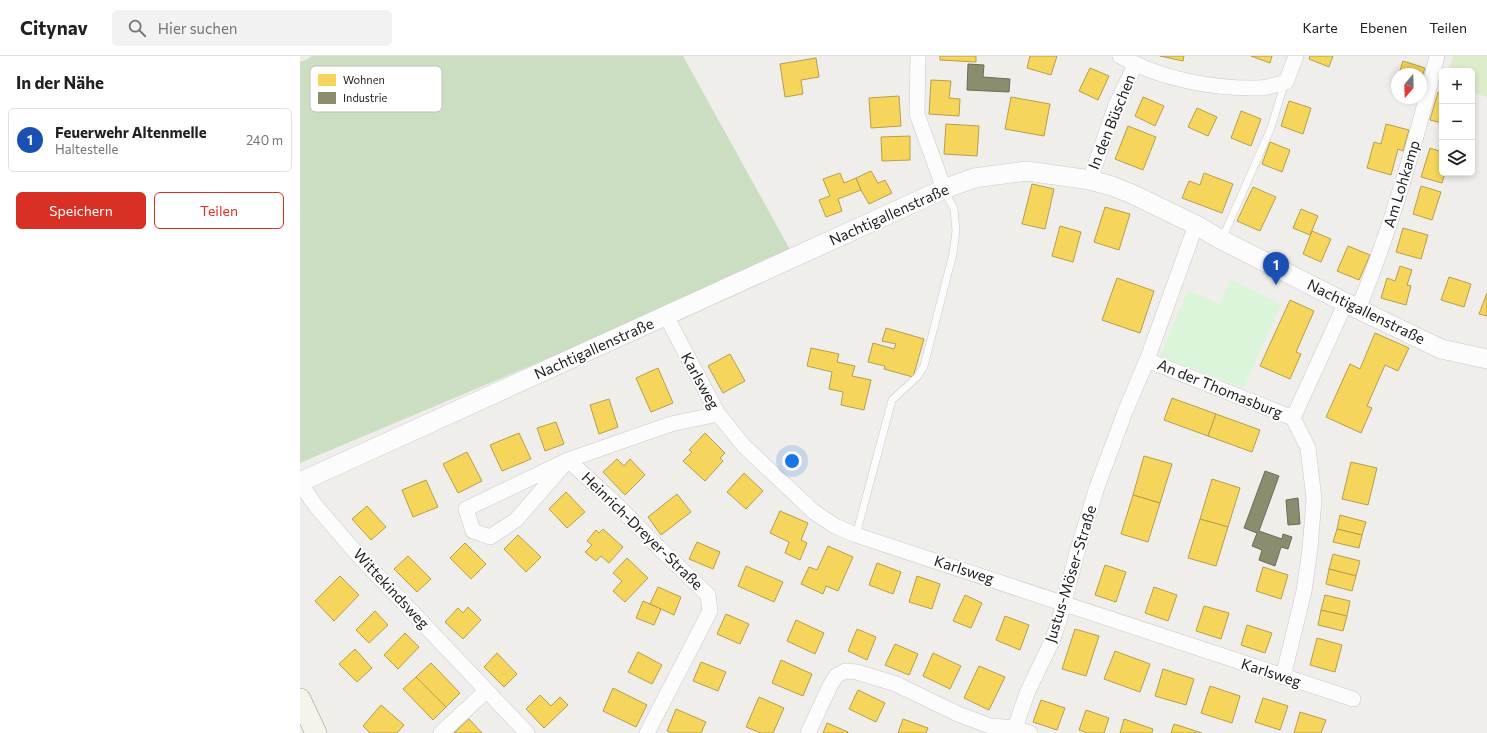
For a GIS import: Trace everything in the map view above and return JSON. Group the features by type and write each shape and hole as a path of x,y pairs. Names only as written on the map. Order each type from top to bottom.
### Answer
{"main road":[{"path":"300,699 316,733"}],"street":[{"path":"918,56 917,114 944,190"},
{"name":"In den Büschen","path":"1120,56 1137,60 1163,75 1216,86 1260,88 1286,82"},
{"path":"1286,82 1296,56"},
{"name":"Am Lohkamp","path":"1352,305 1382,249 1426,102 1437,56"},
{"name":"In den Büschen","path":"1090,180 1092,169 1116,105 1137,60"},
{"name":"Nachtigallenstraße","path":"300,482 944,190 974,178 1027,171 1090,180 1112,186 1132,194 1441,349 1487,359"},
{"name":"Justus-Möser-Straße","path":"1015,728 1027,693 1053,639 1097,487 1125,412 1147,360 1196,225"},
{"name":"An der Thomasburg","path":"1293,418 1352,305"},
{"name":"Karlsweg","path":"666,316 718,414 744,446 814,512 835,526 856,535 1353,699"},
{"name":"An der Thomasburg","path":"1147,360 1293,418 1308,448 1314,499 1310,549 1304,591 1283,677"},
{"name":"Heinrich-Dreyer-Straße","path":"568,460 516,520 490,537 473,532 466,509 568,460 671,424 718,414"},
{"name":"Heinrich-Dreyer-Straße","path":"568,460 617,505 708,595 710,611 647,733"},
{"name":"Wittekindsweg","path":"300,482 315,505 358,554 527,733"},
{"path":"808,733 830,686 836,676 845,671 857,672 896,684 958,714 990,726 1015,728 1030,733"},
{"path":"442,733 486,691"}],"lane":[{"path":"1220,238 1226,230 1250,178 1271,128 1286,82"},
{"path":"856,535 892,400 917,377 924,366 953,254 956,231 954,209 944,190"}],"green space":[{"path":"312,56 683,56 793,255 300,463 300,62"},
{"path":"1453,56 1487,56 1487,97 1475,93 1475,68 1450,68"},
{"path":"1230,279 1281,304 1244,388 1160,356 1188,290 1220,304"}],"building: Wohnen":[{"path":"940,56 976,56 976,62 940,60"},
{"path":"1030,56 1057,56 1051,75 1027,68"},
{"path":"1160,56 1184,56 1183,61"},
{"path":"1251,56 1272,56 1270,63"},
{"path":"1310,56 1333,56 1329,67 1309,59"},
{"path":"816,58 819,77 801,80 803,94 785,97 780,64"},
{"path":"1403,61 1425,68 1401,68"},
{"path":"1090,68 1109,76 1098,100 1079,91"},
{"path":"931,80 951,81 949,98 960,99 959,116 929,114"},
{"path":"1438,92 1439,92 1439,122 1430,120"},
{"path":"899,96 901,126 871,128 869,98"},
{"path":"1011,97 1050,104 1044,136 1005,129"},
{"path":"1143,97 1164,106 1155,126 1135,116"},
{"path":"1289,101 1311,108 1303,134 1281,126"},
{"path":"1197,108 1217,117 1208,136 1188,127"},
{"path":"1241,111 1261,119 1251,146 1231,138"},
{"path":"946,124 979,126 977,156 944,154"},
{"path":"1386,124 1409,130 1403,151 1398,149 1391,175 1367,168 1374,142 1381,144"},
{"path":"1128,126 1156,137 1143,170 1115,159"},
{"path":"910,136 910,160 882,161 881,137"},
{"path":"1270,142 1290,150 1282,172 1262,164"},
{"path":"1430,148 1439,151 1439,176 1444,176 1442,183 1421,177"},
{"path":"871,171 878,183 885,180 892,193 869,204 856,178"},
{"path":"840,173 844,183 856,178 861,190 838,199 842,211 826,217 819,200 830,196 823,179"},
{"path":"1204,173 1233,184 1222,213 1182,198 1189,181 1200,185"},
{"path":"1032,184 1054,189 1045,229 1022,224"},
{"path":"1421,186 1441,192 1432,220 1413,214"},
{"path":"1253,187 1276,197 1260,231 1237,221"},
{"path":"1105,207 1130,214 1119,250 1094,242"},
{"path":"1301,209 1318,216 1310,235 1293,228"},
{"path":"1060,226 1081,232 1073,262 1052,256"},
{"path":"1403,228 1428,235 1421,259 1396,252"},
{"path":"1312,231 1331,239 1321,262 1303,254"},
{"path":"1348,246 1370,255 1359,280 1337,271"},
{"path":"1400,266 1412,270 1407,285 1411,286 1406,305 1381,298 1387,278 1395,281"},
{"path":"1449,277 1471,284 1464,307 1441,300"},
{"path":"1117,278 1154,291 1140,333 1102,320"},
{"path":"1487,293 1487,316 1479,314"},
{"path":"1290,300 1314,311 1296,352 1301,354 1290,379 1260,366"},
{"path":"886,328 924,339 913,377 884,369 885,366 868,362 873,343 894,349 896,344 882,341"},
{"path":"1375,333 1409,348 1398,371 1385,365 1367,406 1372,408 1361,433 1326,417 1350,364 1360,369"},
{"path":"811,348 839,354 837,362 855,366 852,376 871,380 864,410 841,405 843,392 829,389 832,372 807,366"},
{"path":"730,354 745,381 723,393 708,366"},
{"path":"658,368 673,403 651,412 636,378"},
{"path":"1172,398 1216,414 1208,436 1164,420"},
{"path":"609,399 618,427 599,434 590,405"},
{"path":"1216,414 1260,430 1252,452 1208,436"},
{"path":"556,422 564,444 545,451 537,428"},
{"path":"519,433 531,459 502,471 490,445"},
{"path":"705,433 725,453 720,458 723,461 705,481 683,461 692,452 689,450"},
{"path":"467,452 482,481 458,493 443,464"},
{"path":"1144,456 1172,464 1160,503 1133,495"},
{"path":"617,459 624,466 630,459 645,475 625,495 603,472"},
{"path":"1351,462 1377,468 1368,505 1342,499"},
{"path":"744,473 763,491 746,509 727,492"},
{"path":"1212,479 1240,488 1228,527 1200,519"},
{"path":"426,480 438,507 413,517 402,490"},
{"path":"566,492 585,512 567,528 549,509"},
{"path":"677,494 691,512 661,535 648,517"},
{"path":"1133,495 1160,503 1148,542 1121,534"},
{"path":"367,506 386,527 371,540 352,519"},
{"path":"780,511 808,523 801,540 807,543 800,560 785,553 789,542 770,533"},
{"path":"1340,515 1366,522 1362,535 1337,529"},
{"path":"1200,519 1228,527 1216,566 1188,558"},
{"path":"603,529 623,547 609,563 601,556 596,561 585,552 592,545 587,541 596,530 599,533"},
{"path":"1337,529 1362,535 1359,548 1333,542"},
{"path":"518,535 541,557 526,572 504,549"},
{"path":"697,542 720,552 713,569 689,559"},
{"path":"465,543 486,564 471,579 450,558"},
{"path":"828,546 853,557 838,591 826,586 823,594 801,584 809,567 817,570"},
{"path":"1333,554 1360,561 1356,576 1329,569"},
{"path":"408,556 431,579 417,592 394,569"},
{"path":"627,558 648,578 625,602 613,591 622,581 613,573"},
{"path":"877,563 901,572 893,594 869,585"},
{"path":"1105,565 1126,572 1116,602 1095,595"},
{"path":"746,566 783,582 774,602 738,586"},
{"path":"1263,567 1288,575 1281,599 1256,591"},
{"path":"1329,569 1356,576 1352,591 1326,584"},
{"path":"340,576 359,595 334,621 315,601"},
{"path":"917,576 940,584 932,609 909,602"},
{"path":"658,587 681,597 674,615 650,604"},
{"path":"1154,587 1177,595 1168,621 1145,613"},
{"path":"965,595 982,603 971,628 953,621"},
{"path":"1325,595 1350,601 1347,616 1321,610"},
{"path":"643,601 661,609 654,625 636,618"},
{"path":"1204,606 1229,613 1221,639 1196,631"},
{"path":"468,607 481,620 463,639 445,622 458,608 463,613"},
{"path":"1321,610 1347,616 1343,631 1318,625"},
{"path":"375,611 388,625 369,643 356,630"},
{"path":"726,614 749,624 740,644 717,634"},
{"path":"1005,616 1029,625 1020,650 996,640"},
{"path":"796,620 824,633 815,654 787,641"},
{"path":"1247,625 1272,633 1265,653 1241,645"},
{"path":"857,629 876,637 867,660 848,651"},
{"path":"1075,629 1099,636 1086,676 1062,669"},
{"path":"405,633 419,647 398,669 384,655"},
{"path":"1317,638 1342,645 1335,672 1310,665"},
{"path":"895,644 918,654 909,675 885,665"},
{"path":"355,649 372,668 357,682 339,664"},
{"path":"1115,651 1150,664 1140,692 1104,679"},
{"path":"638,652 662,665 652,684 628,672"},
{"path":"497,653 517,674 504,687 484,667"},
{"path":"933,653 961,666 950,689 923,676"},
{"path":"781,660 812,674 803,696 772,683"},
{"path":"701,662 726,672 718,691 693,681"},
{"path":"431,663 460,693 446,707 416,677"},
{"path":"979,666 1005,677 989,710 964,698"},
{"path":"1163,669 1194,679 1186,705 1155,696"},
{"path":"416,677 446,707 433,720 403,689"},
{"path":"1210,686 1240,696 1232,723 1201,713"},
{"path":"613,688 647,705 636,727 603,711"},
{"path":"858,690 885,703 876,722 849,709"},
{"path":"540,695 551,706 560,697 568,705 544,728 526,709"},
{"path":"759,697 784,708 773,733 761,733 746,727"},
{"path":"1263,698 1288,706 1280,730 1255,722"},
{"path":"1041,700 1065,708 1057,730 1033,722"},
{"path":"381,705 404,725 397,733 370,733 363,726"},
{"path":"676,709 706,722 701,733 672,733 667,731"},
{"path":"1086,710 1109,718 1104,733 1087,733 1079,730"},
{"path":"1300,712 1326,720 1321,733 1294,733"},
{"path":"469,719 482,733 454,733"},
{"path":"903,719 928,728 926,733 898,733"},
{"path":"1124,719 1153,729 1152,733 1120,733"},
{"path":"827,723 848,732 848,733 823,733"},
{"path":"1174,724 1202,733 1171,733"}],"building: Industrie":[{"path":"968,64 984,65 983,77 1010,79 1009,92 967,90"},
{"path":"1265,471 1279,476 1259,531 1282,539 1283,534 1292,537 1288,549 1281,547 1275,566 1259,560 1262,550 1252,546 1257,533 1244,528"},
{"path":"1298,498 1300,524 1288,525 1286,500"}],"place":[{"name":"Feuerwehr Altenmelle","path":"1276,285"}]}
